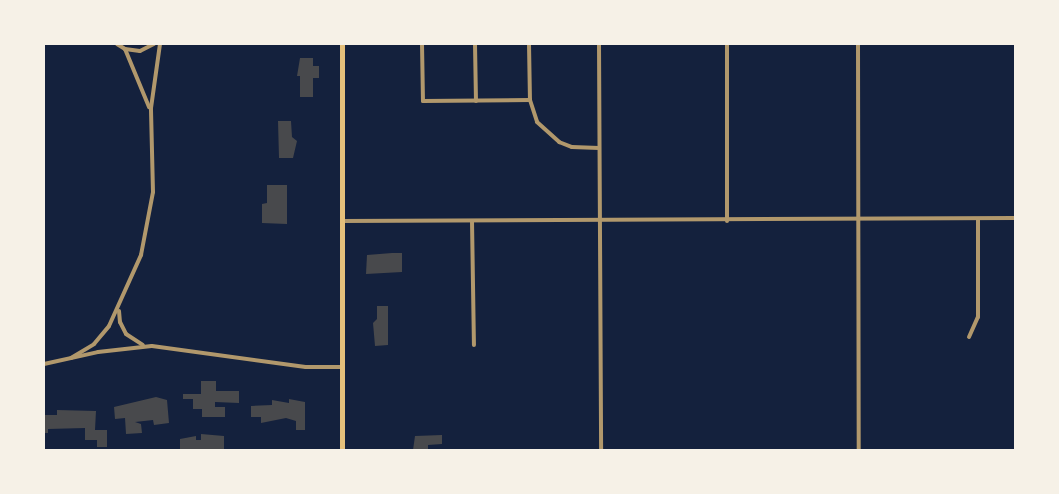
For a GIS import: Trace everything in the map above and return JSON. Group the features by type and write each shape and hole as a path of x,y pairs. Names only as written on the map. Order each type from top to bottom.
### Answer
{"main road":[{"path":"342,44 342,450"}],"street":[{"path":"117,44 125,49 140,51 154,44"},
{"path":"71,358 94,344 119,309 140,255 149,223 154,170 151,113 160,44"},
{"path":"422,44 423,102 530,100"},
{"path":"475,44 476,101"},
{"path":"529,44 530,100 537,122 552,138 583,148 599,148"},
{"path":"599,44 601,221 600,450"},
{"path":"726,221 727,44"},
{"path":"858,44 859,450"},
{"path":"125,49 151,113"},
{"path":"969,337 978,317 978,218"},
{"path":"342,221 726,221 1015,218"},
{"path":"472,220 474,345"},
{"path":"119,309 120,322 126,334 137,343 149,346"},
{"path":"44,364 149,346 174,346 306,367 342,367"}],"building":[{"path":"300,58 313,58 313,66 319,66 319,78 313,78 313,97 300,97 300,76 297,76"},
{"path":"278,121 291,121 292,137 297,141 293,158 279,158"},
{"path":"267,185 287,185 287,224 262,223 262,204 267,203"},
{"path":"402,253 402,272 366,274 367,255"},
{"path":"377,306 388,306 388,345 375,346 373,323 377,319"},
{"path":"201,381 216,381 216,391 239,391 239,403 215,402 215,407 225,407 225,417 202,417 202,409 193,409 193,399 183,399 183,394 201,394"},
{"path":"156,397 167,400 169,423 154,425 153,420 135,422 141,424 142,433 126,434 125,418 115,419 114,407"},
{"path":"289,399 305,402 305,430 296,430 296,421 286,418 261,423 261,417 251,417 251,406 272,405 272,400 289,403"},
{"path":"57,410 96,411 95,430 107,430 107,447 97,447 97,440 85,440 85,428 48,429 48,433 44,433 44,415 57,415"},
{"path":"201,434 224,436 224,450 180,450 180,439 196,436 196,440 201,440"},
{"path":"442,435 442,444 428,445 428,450 413,450 415,436"}]}
